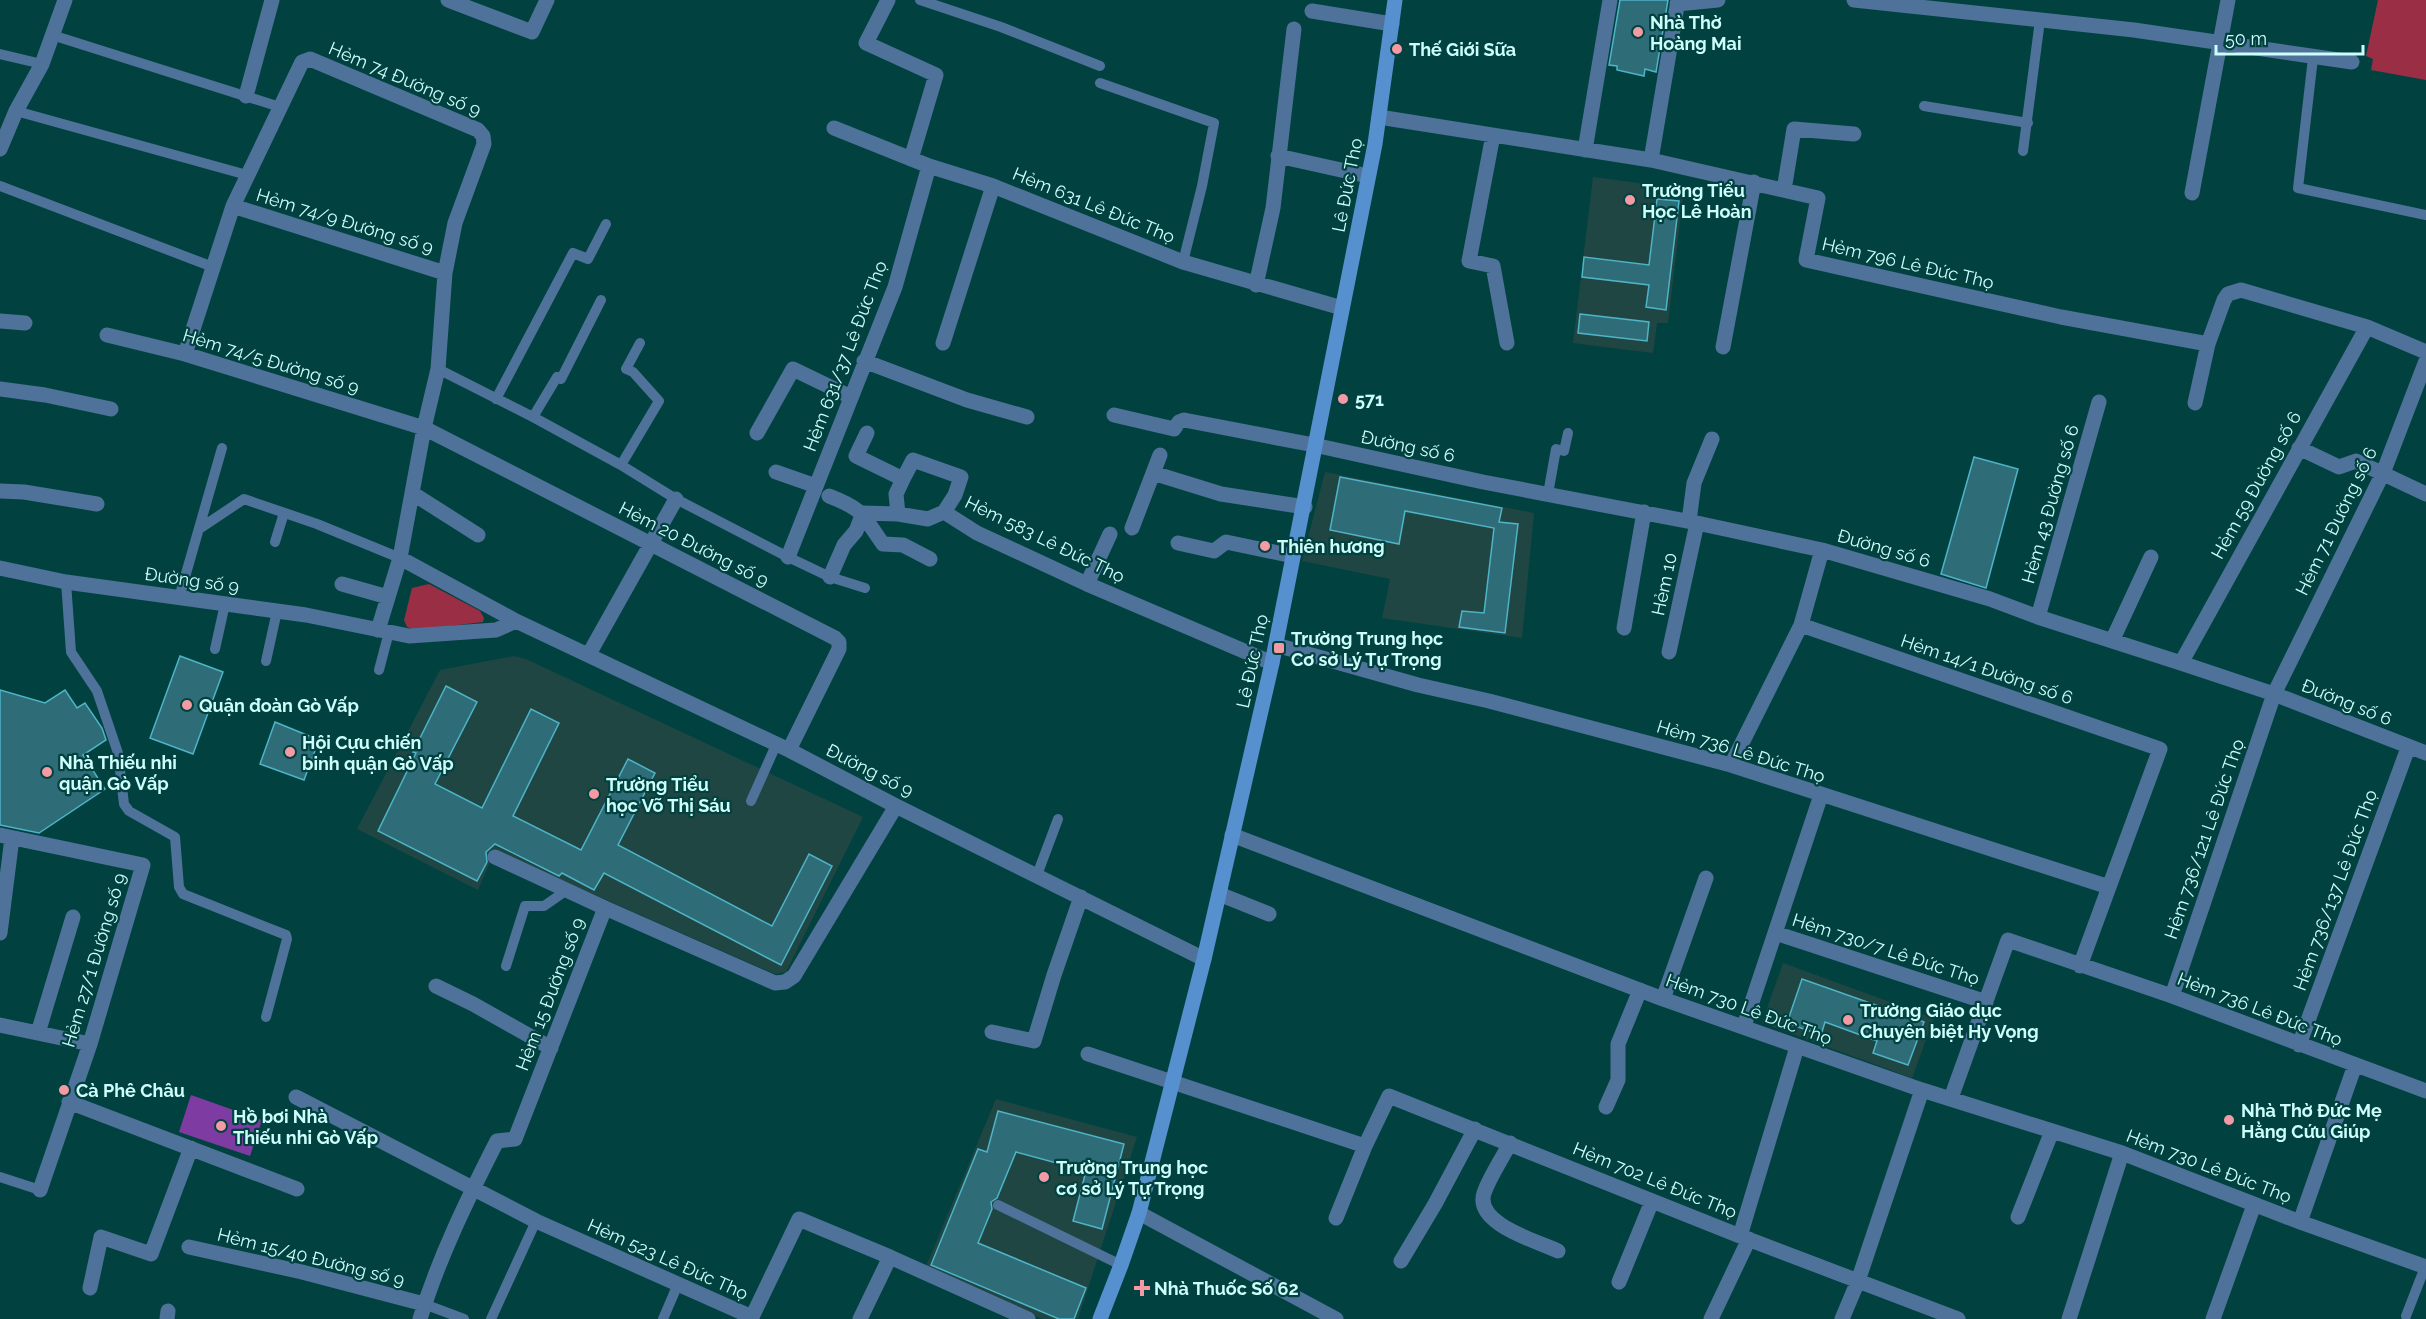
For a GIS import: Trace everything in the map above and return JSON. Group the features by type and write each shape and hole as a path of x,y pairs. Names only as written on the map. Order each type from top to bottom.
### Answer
{"main road":[{"name":"Lê Đức Thọ","path":"1100,1319 1138,1213 1172,1084 1204,959 1272,663 1305,507 1314,445 1379,117 1395,0"}],"street":[{"path":"0,149 16,111 42,64 65,0"},
{"path":"246,96 272,0"},
{"path":"449,0 532,32 547,0"},
{"path":"888,0 866,44 936,75 911,159"},
{"path":"1585,150 1610,0"},
{"path":"1651,160 1678,2 1718,0"},
{"path":"1854,0 2134,30 2352,62"},
{"path":"2192,194 2228,0"},
{"path":"1311,11 1392,24"},
{"path":"1256,285 1273,208 1294,29"},
{"name":"Hẻm 74 Đường số 9","path":"185,354 233,206 302,62 310,59 478,130 483,136 484,144 455,223 445,273 438,369 424,428 400,558"},
{"name":"Hẻm 796 Lê Đức Thọ","path":"1379,117 1651,160 1818,198 1806,260 2061,316 2208,344"},
{"name":"Hẻm 631 Lê Đức Thọ","path":"834,128 930,166 993,186 1183,262 1256,285 1342,308"},
{"path":"1784,190 1794,129 1854,134"},
{"path":"1493,135 1469,261 1493,266 1507,343"},
{"path":"1278,156 1368,176"},
{"name":"Hẻm 631/37 Lê Đức Thọ","path":"788,557 895,287 930,166"},
{"path":"1723,347 1754,182"},
{"path":"943,343 993,186"},
{"name":"Hẻm 74/9 Đường số 9","path":"233,206 445,273"},
{"path":"2194,403 2208,344 2224,300 2228,294 2241,290 2367,327 2426,352"},
{"path":"0,321 25,323"},
{"name":"Hẻm 59 Đường số 6","path":"2181,663 2367,327"},
{"name":"Hẻm 74/5 Đường số 9","path":"107,335 185,354 424,428"},
{"name":"Hẻm 71 Đường số 6","path":"2274,694 2383,473 2426,361"},
{"path":"864,362 968,400 1027,417"},
{"path":"757,433 793,369 851,397"},
{"path":"0,389 45,395 111,409"},
{"name":"Hẻm 43 Đường số 6","path":"2038,617 2099,402"},
{"name":"Đường số 6","path":"1114,415 1174,429 1179,422 1184,420 1822,550 1990,599 2038,617 2274,694 2408,748 2426,753"},
{"name":"Hẻm 20 Đường số 9","path":"424,428 835,638 839,642 839,649 783,747"},
{"path":"867,433 856,456 903,479"},
{"name":"Hẻm 10","path":"1669,652 1693,522 1694,483 1712,439"},
{"path":"2299,448 2339,467 2356,461 2426,494"},
{"path":"1132,528 1160,455"},
{"path":"898,514 896,494 913,460 961,477 955,495 944,512"},
{"path":"776,472 816,486"},
{"path":"1153,473 1221,494 1305,507"},
{"path":"0,491 24,492 97,504"},
{"path":"412,493 478,535"},
{"path":"829,496 850,504 863,513 883,544 903,544 930,559"},
{"path":"588,654 676,499"},
{"name":"Hẻm 583 Lê Đức Thọ","path":"863,513 898,514 928,519 944,512 977,533 1087,584 1272,663"},
{"path":"1624,628 1644,512"},
{"path":"830,577 844,545 856,531 863,513"},
{"path":"1087,584 1110,534"},
{"path":"1178,543 1214,551 1226,542 1293,556"},
{"path":"1731,765 1801,626 1822,550"},
{"path":"2112,641 2151,557"},
{"path":"384,631 388,597 400,558"},
{"name":"Đường số 9","path":"400,558 516,621 783,747 896,806 1204,959"},
{"name":"Đường số 9","path":"0,568 66,582 306,615 409,636 496,630 516,621"},
{"path":"342,584 388,597"},
{"name":"Hẻm 14/1 Đường số 6","path":"1801,626 2160,749 2109,887"},
{"name":"Hẻm 736 Lê Đức Thọ","path":"1276,645 1418,685 1490,701 1731,765 2109,887"},
{"name":"Hẻm 736/121 Lê Đức Thọ","path":"2172,996 2274,694"},
{"name":"Hẻm 736/137 Lê Đức Thọ","path":"2299,1045 2408,748"},
{"name":"Hẻm 730/7 Lê Đức Thọ","path":"1744,1026 1821,795"},
{"name":"Hẻm 15 Đường số 9","path":"422,1312 473,1188 497,1141 515,1139 605,908 775,982 785,982 794,976 896,806"},
{"name":"Hẻm 730 Lê Đức Thọ","path":"1233,835 1663,999 1922,1090 2122,1153 2254,1205 2425,1267"},
{"path":"0,933 6,837"},
{"name":"Hẻm 27/1 Đường số 9","path":"6,837 142,865 90,1044 40,1190"},
{"path":"495,857 605,908"},
{"path":"1663,999 1706,878"},
{"path":"2080,966 2109,887"},
{"path":"1219,894 1269,914"},
{"path":"992,1032 1034,1041 1081,897"},
{"path":"38,1033 73,917"},
{"name":"Hẻm 730/7 Lê Đức Thọ","path":"1775,933 1986,1002"},
{"name":"Hẻm 736 Lê Đức Thọ","path":"1986,1002 2008,940 2172,996 2426,1091"},
{"path":"436,986 551,1048"},
{"path":"1606,1107 1618,1080 1618,1044 1640,990"},
{"path":"1952,1098 1986,1002"},
{"path":"0,1025 90,1044"},
{"path":"1711,1319 1744,1237 1797,1047"},
{"path":"1088,1054 1172,1084 1365,1146"},
{"path":"2300,1222 2355,1065"},
{"path":"1842,1319 1858,1281 1922,1090"},
{"name":"Hẻm 702 Lê Đức Thọ","path":"1336,1218 1365,1146 1389,1096 1958,1319"},
{"name":"Hẻm 523 Lê Đức Thọ","path":"296,1097 536,1221 752,1318 799,1219 1028,1319"},
{"path":"69,1102 297,1189"},
{"path":"1401,1260 1435,1204 1475,1129"},
{"path":"2018,1217 2052,1131"},
{"path":"1510,1143 1484,1194 1483,1206 1491,1218 1503,1226 1558,1251"},
{"path":"90,1288 101,1237 151,1254 191,1148"},
{"path":"2069,1319 2122,1153"},
{"path":"1619,1282 1652,1200"},
{"path":"2213,1319 2254,1205"},
{"path":"1138,1213 1336,1319"},
{"name":"Hẻm 15/40 Đường số 9","path":"189,1247 302,1272 422,1312"},
{"path":"860,1319 890,1257"}],"lane":[{"path":"920,0 1001,27 1100,66"},
{"path":"2023,151 2040,20"},
{"path":"52,35 280,107"},
{"path":"0,54 42,64"},
{"path":"2313,58 2298,188 2426,215"},
{"path":"1100,82 1214,123 1202,186 1183,262"},
{"path":"1924,106 2028,123"},
{"path":"16,111 247,176"},
{"path":"0,186 213,267"},
{"path":"496,399 573,253 588,259 606,224"},
{"path":"533,417 557,377 561,379 602,300"},
{"path":"621,465 659,401 633,372 626,369 640,343"},
{"path":"438,369 533,417 621,465 676,499 788,557 830,577 865,588"},
{"path":"1548,494 1556,449 1564,451 1568,433"},
{"path":"179,598 222,448"},
{"path":"199,529 241,500 284,513 400,558"},
{"path":"275,542 284,513"},
{"path":"66,582 71,652 97,691 118,753 124,804 129,811 175,837 179,887 183,894 286,935 287,939 266,1017"},
{"path":"215,649 225,604"},
{"path":"266,661 277,611"},
{"path":"379,670 384,631"},
{"path":"751,801 783,747"},
{"path":"1037,875 1058,819"},
{"path":"506,966 525,906 544,906 567,890"},
{"path":"0,1177 40,1190"},
{"path":"998,1205 1121,1265"},
{"path":"491,1319 536,1221"},
{"path":"2406,1316 2425,1267"},
{"path":"663,1319 678,1284"},
{"path":"422,1312 464,1319"}],"shaded area":[{"path":"2378,0 2426,0 2426,80 2371,70 2373,59 2366,56"},
{"path":"1593,177 1684,189 1668,323 1657,323 1653,353 1573,343"},
{"path":"1325,472 1534,513 1522,638 1382,618 1390,579 1302,561"},
{"path":"429,584 480,611 484,618 483,622 416,630 407,627 404,620 412,588"},
{"name":"Trường Tiểu học Võ Thị Sáu","path":"514,656 526,659 863,817 786,972 775,974 495,851 478,890 357,829 440,670"},
{"name":"Trường Giáo dục Chuyên biệt Hy Vọng","path":"1783,963 1934,1018 1912,1078 1762,1023"},
{"name":"Hồ bơi Nhà Thiếu nhi Gò Vấp","path":"191,1095 262,1120 250,1156 179,1132"},
{"name":"Trường Trung học cơ sở Lý Tự Trọng","path":"996,1099 1137,1137 1078,1319 1042,1319 926,1266"}],"building":[{"name":"Nhà Thờ Hoàng Mai","path":"1620,0 1668,0 1656,72 1645,69 1644,76 1617,70 1617,66 1609,65"},
{"path":"1657,199 1679,201 1666,310 1646,307 1649,285 1582,277 1584,257 1649,265"},
{"path":"1580,314 1649,322 1647,341 1578,333"},
{"path":"1974,457 2018,469 1986,588 1941,574"},
{"path":"1340,477 1502,508 1499,522 1518,524 1505,633 1459,627 1462,611 1484,613 1494,528 1405,511 1399,544 1330,530"},
{"name":"Quận đoàn Gò Vấp","path":"180,656 223,672 193,754 150,738"},
{"path":"446,686 477,702 435,784 482,808 531,709 559,723 513,816 581,850 628,759 655,773 618,845 772,926 809,854 832,866 781,965 604,873 594,890 562,873 559,876 495,844 486,852 487,862 477,881 378,831 416,753 413,752"},
{"name":"Nhà Thiếu nhi quận Gò Vấp","path":"0,690 45,703 65,690 77,708 85,703 102,728 106,740 83,755 105,789 39,833 0,825"},
{"name":"Hội Cựu chiến binh quận Gò Vấp","path":"275,722 319,740 304,780 260,764"},
{"path":"1802,979 1924,1022 1908,1065 1873,1053 1877,1041 1825,1022 1821,1035 1787,1023"},
{"path":"998,1111 1124,1144 1102,1229 1073,1221 1086,1171 1016,1152 997,1198 991,1202 992,1209 978,1243 1086,1288 1074,1319 1059,1319 931,1265 978,1149 987,1152"}],"place":[{"name":"Nhà Thờ Hoàng Mai","path":"1638,32"},
{"name":"Thế Giới Sữa","path":"1397,49"},
{"name":"Trường Tiểu Học Lê Hoàn","path":"1630,200"},
{"name":"571","path":"1343,399"},
{"name":"Thiên hương","path":"1265,546"},
{"name":"Trường Trung học Cơ sở Lý Tự Trọng","path":"1279,648"},
{"name":"Quận đoàn Gò Vấp","path":"187,705"},
{"name":"Hội Cựu chiến binh quận Gò Vấp","path":"290,752"},
{"name":"Nhà Thiếu nhi quận Gò Vấp","path":"47,772"},
{"name":"Trường Tiểu học Võ Thị Sáu","path":"594,794"},
{"name":"Trường Giáo dục Chuyên biệt Hy Vọng","path":"1848,1020"},
{"name":"Cà Phê Châu","path":"64,1090"},
{"name":"Nhà Thờ Đức Mẹ Hằng Cứu Giúp","path":"2229,1120"},
{"name":"Hồ bơi Nhà Thiếu nhi Gò Vấp","path":"221,1126"},
{"name":"Trường Trung học cơ sở Lý Tự Trọng","path":"1044,1177"},
{"name":"Nhà Thuốc Số 62","path":"1142,1288"}]}
